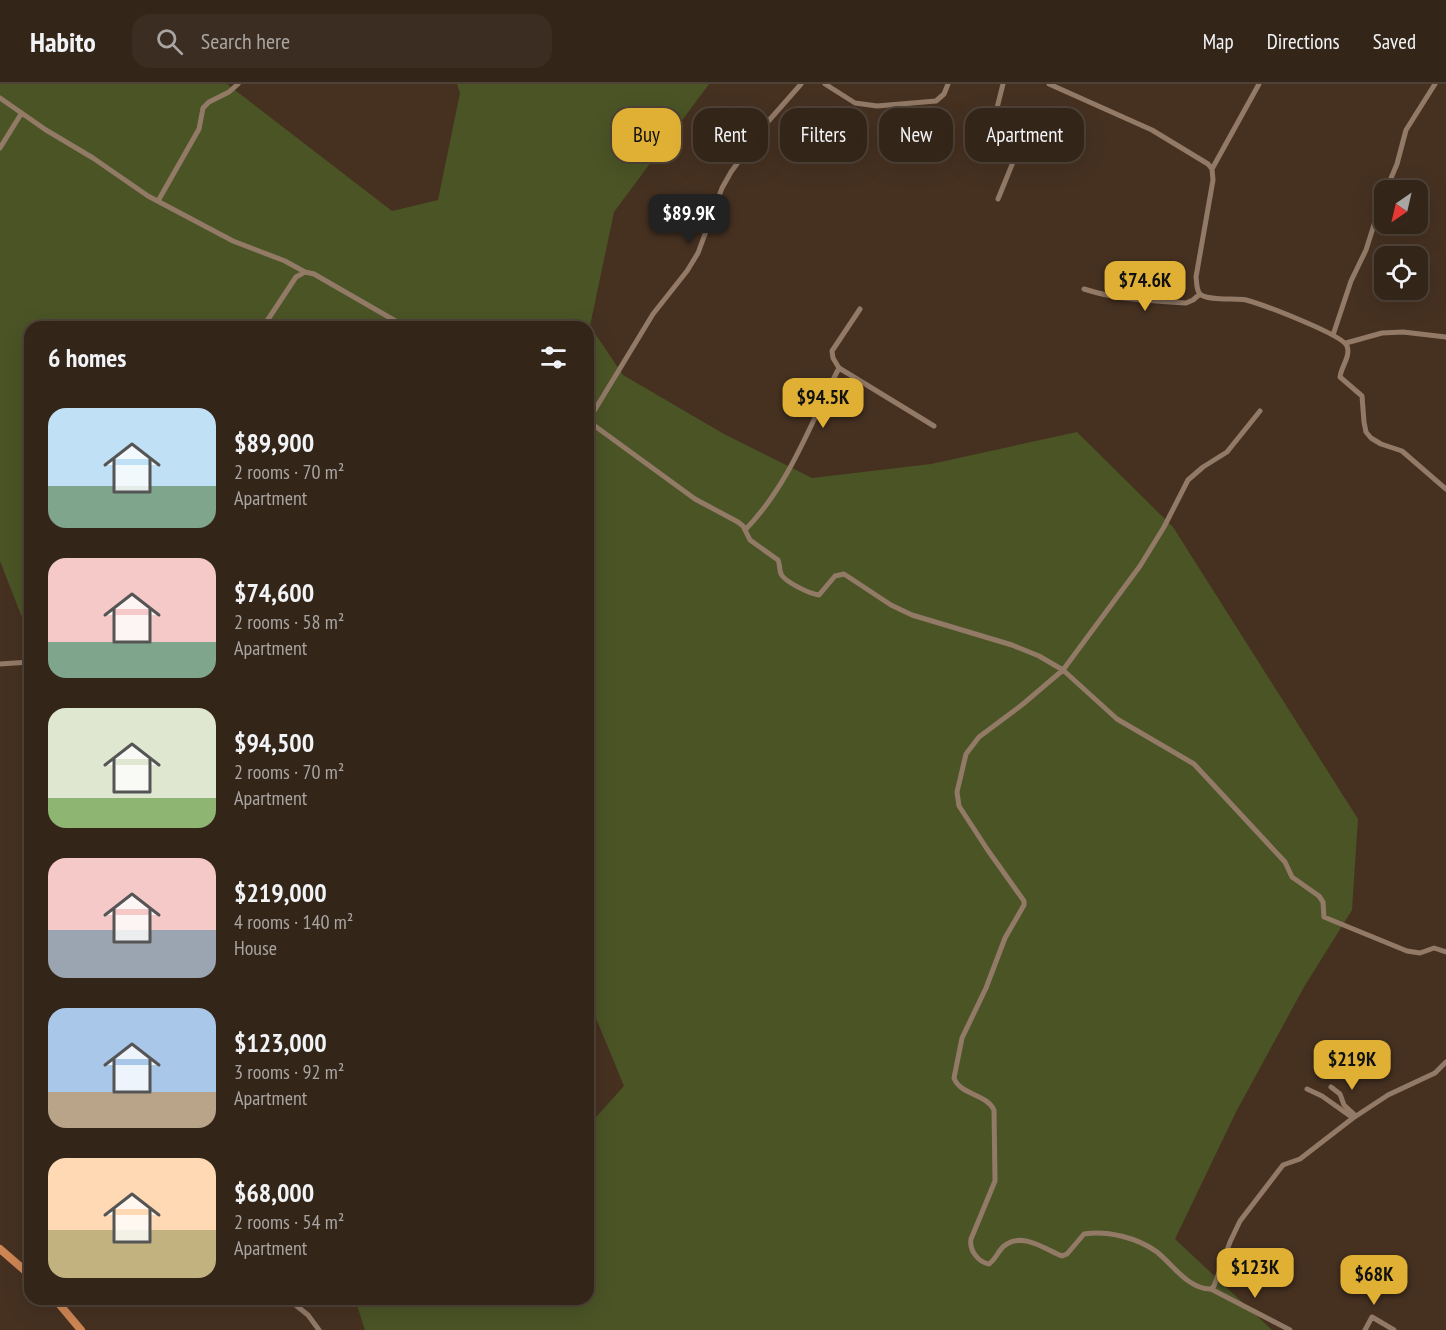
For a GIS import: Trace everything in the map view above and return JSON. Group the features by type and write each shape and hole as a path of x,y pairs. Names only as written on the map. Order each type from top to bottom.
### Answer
{"main road":[{"path":"0,1249 24,1270"},
{"path":"60,1305 81,1330"}],"street":[{"path":"158,201 199,129 203,108 208,102 229,92 238,84"},
{"path":"594,411 653,314 698,253 722,188 731,172 765,125 801,84"},
{"path":"825,84 855,103 877,106 936,101 944,94 948,84"},
{"path":"998,199 1018,150 1015,139 1001,124 996,112 1003,84"},
{"path":"1049,84 1152,130 1196,155 1212,169"},
{"path":"1258,84 1212,169 1213,180 1197,277 1200,294 1207,298 1246,300 1333,335 1346,343 1348,349 1340,377 1362,396 1366,432 1381,444 1402,451 1446,489"},
{"path":"1390,180 1406,130 1435,84"},
{"path":"0,98 21,114 158,201 233,241 285,261 304,272 314,274 396,321"},
{"path":"0,148 21,114"},
{"path":"1333,335 1351,281 1366,250 1374,226"},
{"path":"267,321 296,277 304,272"},
{"path":"1084,289 1114,298 1186,303 1200,294"},
{"path":"860,309 832,351 839,368 934,426"},
{"path":"1346,343 1382,333 1403,332 1446,337"},
{"path":"745,530 765,509 774,495 803,443 839,368"},
{"path":"1260,411 1227,452 1203,467 1188,480 1164,528 1140,566 1062,669 1023,704 979,737 966,754 957,792 959,806 1024,901 1021,911 1005,938 986,988 962,1038 954,1078 959,1086 987,1102 994,1110 995,1180 970,1245 979,1259 989,1264 1002,1247 1010,1243 1037,1243 1062,1256 1067,1254 1084,1234 1116,1236 1155,1251 1197,1286 1210,1289 1290,1330"},
{"path":"594,425 695,499 738,522 750,540 778,560 780,573 784,577 811,594 819,595 835,576 844,574 891,605 912,615 1012,645 1062,669 1117,719 1194,764 1285,862 1292,878 1319,896 1323,902 1324,917 1407,951 1420,953 1434,948 1446,952"},
{"path":"0,664 24,662"},
{"path":"1210,1289 1214,1286 1240,1221 1284,1165 1303,1157 1388,1095 1435,1073 1446,1062"},
{"path":"1331,1087 1340,1094 1344,1104 1355,1117"},
{"path":"1307,1089 1355,1117"},
{"path":"296,1305 308,1315 319,1330"},
{"path":"1365,1330 1372,1317 1394,1330"}],"green space":[{"path":"0,84 227,84 392,211 438,200 460,93 457,84 709,84 681,122 681,108 612,108 612,162 651,162 614,212 591,321 24,321 24,617 21,615 0,561"},
{"path":"594,332 623,375 724,434 812,478 931,464 1077,432 1173,527 1358,819 1352,910 1304,987 1236,1112 1175,1239 1272,1330 365,1330 357,1305 594,1305 594,1119 624,1086 594,1014"}]}
